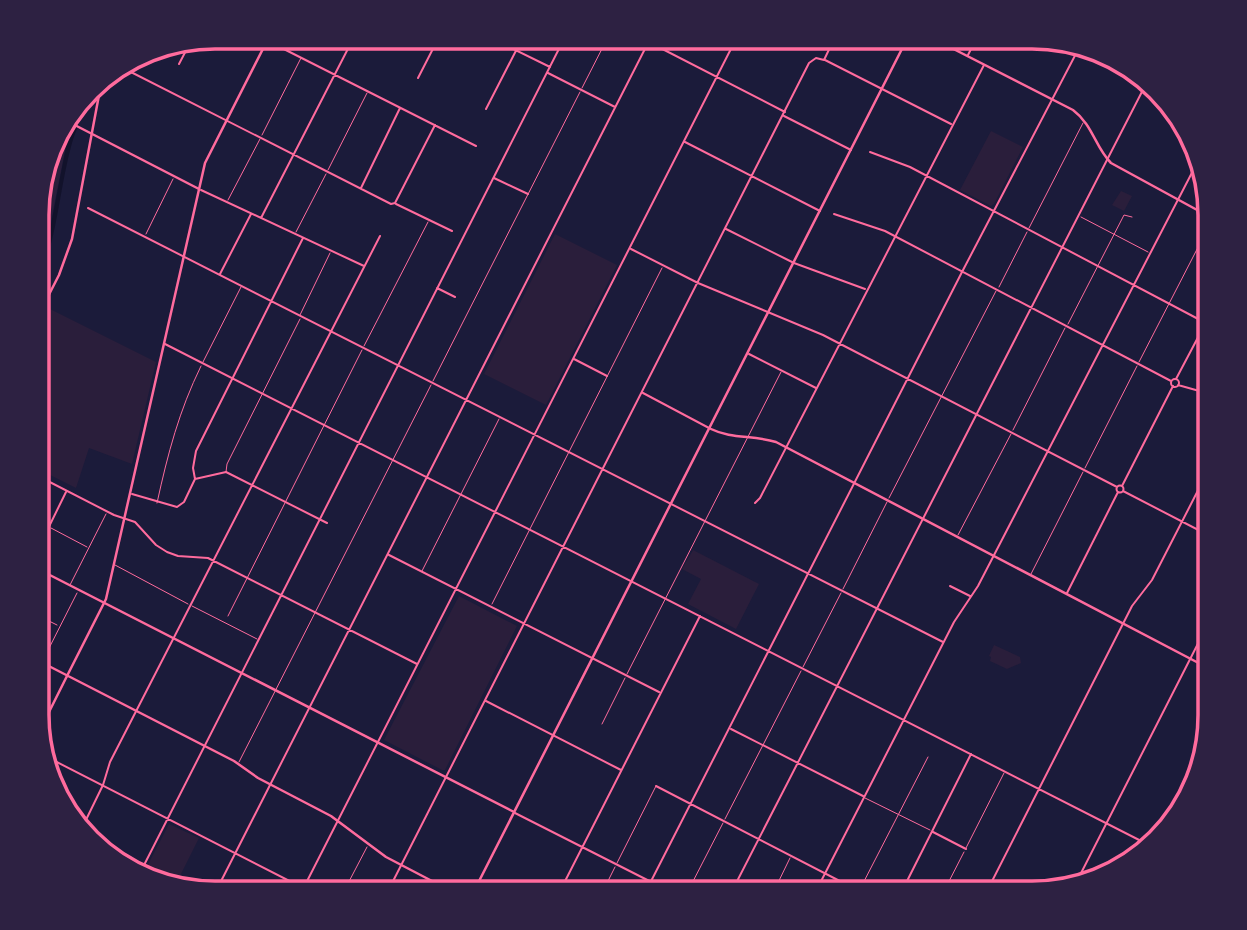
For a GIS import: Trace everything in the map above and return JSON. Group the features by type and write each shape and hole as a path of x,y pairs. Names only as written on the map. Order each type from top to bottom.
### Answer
{"street":[{"path":"49,711 105,604 206,160 262,49"},
{"path":"287,49 476,146"},
{"path":"261,218 348,49"},
{"path":"418,78 433,49"},
{"path":"513,49 550,67"},
{"path":"144,865 559,49"},
{"path":"221,881 645,49"},
{"path":"663,49 852,150"},
{"path":"308,881 731,49"},
{"path":"824,60 829,49"},
{"path":"480,881 902,49"},
{"path":"953,49 1073,110 1084,120 1106,159 1122,171 1198,211"},
{"path":"967,56 971,49"},
{"path":"486,109 517,51"},
{"path":"179,64 185,52"},
{"path":"652,881 1075,55"},
{"path":"393,881 810,62 816,58 824,60 952,125"},
{"path":"755,503 984,65"},
{"path":"131,72 327,172 452,231"},
{"path":"547,73 616,107"},
{"path":"737,881 1142,91"},
{"path":"49,295 72,239 98,98"},
{"path":"360,188 401,108"},
{"path":"393,204 435,125"},
{"path":"75,126 199,189 365,266"},
{"path":"684,141 821,211"},
{"path":"870,152 904,164 1198,319"},
{"path":"821,881 943,642 993,556 1192,172"},
{"path":"494,177 528,194"},
{"path":"88,208 943,642"},
{"path":"220,275 251,214"},
{"path":"834,214 876,228 1171,381 1173,386 1122,486 1123,491"},
{"path":"725,228 794,263 845,279 867,290"},
{"path":"86,819 103,785 110,762 380,236"},
{"path":"131,494 174,508 184,502 195,479 193,468 196,451 303,238"},
{"path":"630,248 698,283 839,343 1117,487 1122,486"},
{"path":"437,288 455,297"},
{"path":"1171,381 1176,379 1198,337"},
{"path":"164,344 1140,841"},
{"path":"748,353 816,388"},
{"path":"573,359 607,376"},
{"path":"1176,379 1178,385"},
{"path":"1173,386 1198,391"},
{"path":"642,393 729,436 768,440 786,447 1198,663"},
{"path":"195,479 226,472 327,523"},
{"path":"49,482 107,512 138,524 151,541 167,552 184,557 202,556 215,561 418,664"},
{"path":"1066,594 1118,492 1117,487"},
{"path":"992,881 1132,606 1152,580 1198,490"},
{"path":"49,527 67,491"},
{"path":"1118,492 1123,491 1198,530"},
{"path":"388,554 661,693"},
{"path":"49,575 649,881"},
{"path":"950,586 971,597"},
{"path":"565,881 700,616"},
{"path":"1081,873 1198,643"},
{"path":"49,666 238,764 338,821 368,845 432,881"},
{"path":"485,701 621,770"},
{"path":"730,728 864,797"},
{"path":"907,881 971,754"},
{"path":"56,762 290,881"},
{"path":"656,786 839,881"},
{"path":"932,831 966,849"}],"lane":[{"path":"238,764 602,49"},
{"path":"227,202 301,57"},
{"path":"295,234 368,91"},
{"path":"693,881 1084,120"},
{"path":"145,236 174,176"},
{"path":"957,537 1114,234 1125,214 1132,217"},
{"path":"1077,215 1150,253"},
{"path":"228,616 429,220"},
{"path":"1030,576 1198,248"},
{"path":"226,472 227,464 331,251"},
{"path":"491,606 663,266"},
{"path":"157,503 170,443 183,403 241,286"},
{"path":"602,724 782,370"},
{"path":"422,571 500,417"},
{"path":"70,585 107,512"},
{"path":"49,527 89,548"},
{"path":"114,565 259,640"},
{"path":"49,645 78,590"},
{"path":"49,621 60,627"},
{"path":"864,881 928,757"},
{"path":"949,881 1005,771"},
{"path":"608,881 656,786"},
{"path":"864,797 932,831"},
{"path":"349,881 368,845"},
{"path":"779,881 791,856"}],"shaded area":[{"path":"84,113 72,143 49,251 49,235 67,142"},
{"path":"991,131 1023,147 991,206 960,190"},
{"path":"67,140 49,230 50,194"},
{"path":"1121,191 1132,196 1124,211 1112,205"},
{"path":"555,234 617,265 546,405 484,374"},
{"path":"50,309 156,362 132,464 89,448 76,488 49,474"},
{"path":"693,550 759,584 736,629 688,604 701,579 682,569"},
{"path":"459,596 517,626 445,770 442,770 384,740"},
{"path":"994,645 1020,657 1021,663 1007,669 990,661 989,656"},
{"path":"169,824 199,838 179,877 147,866"}]}
